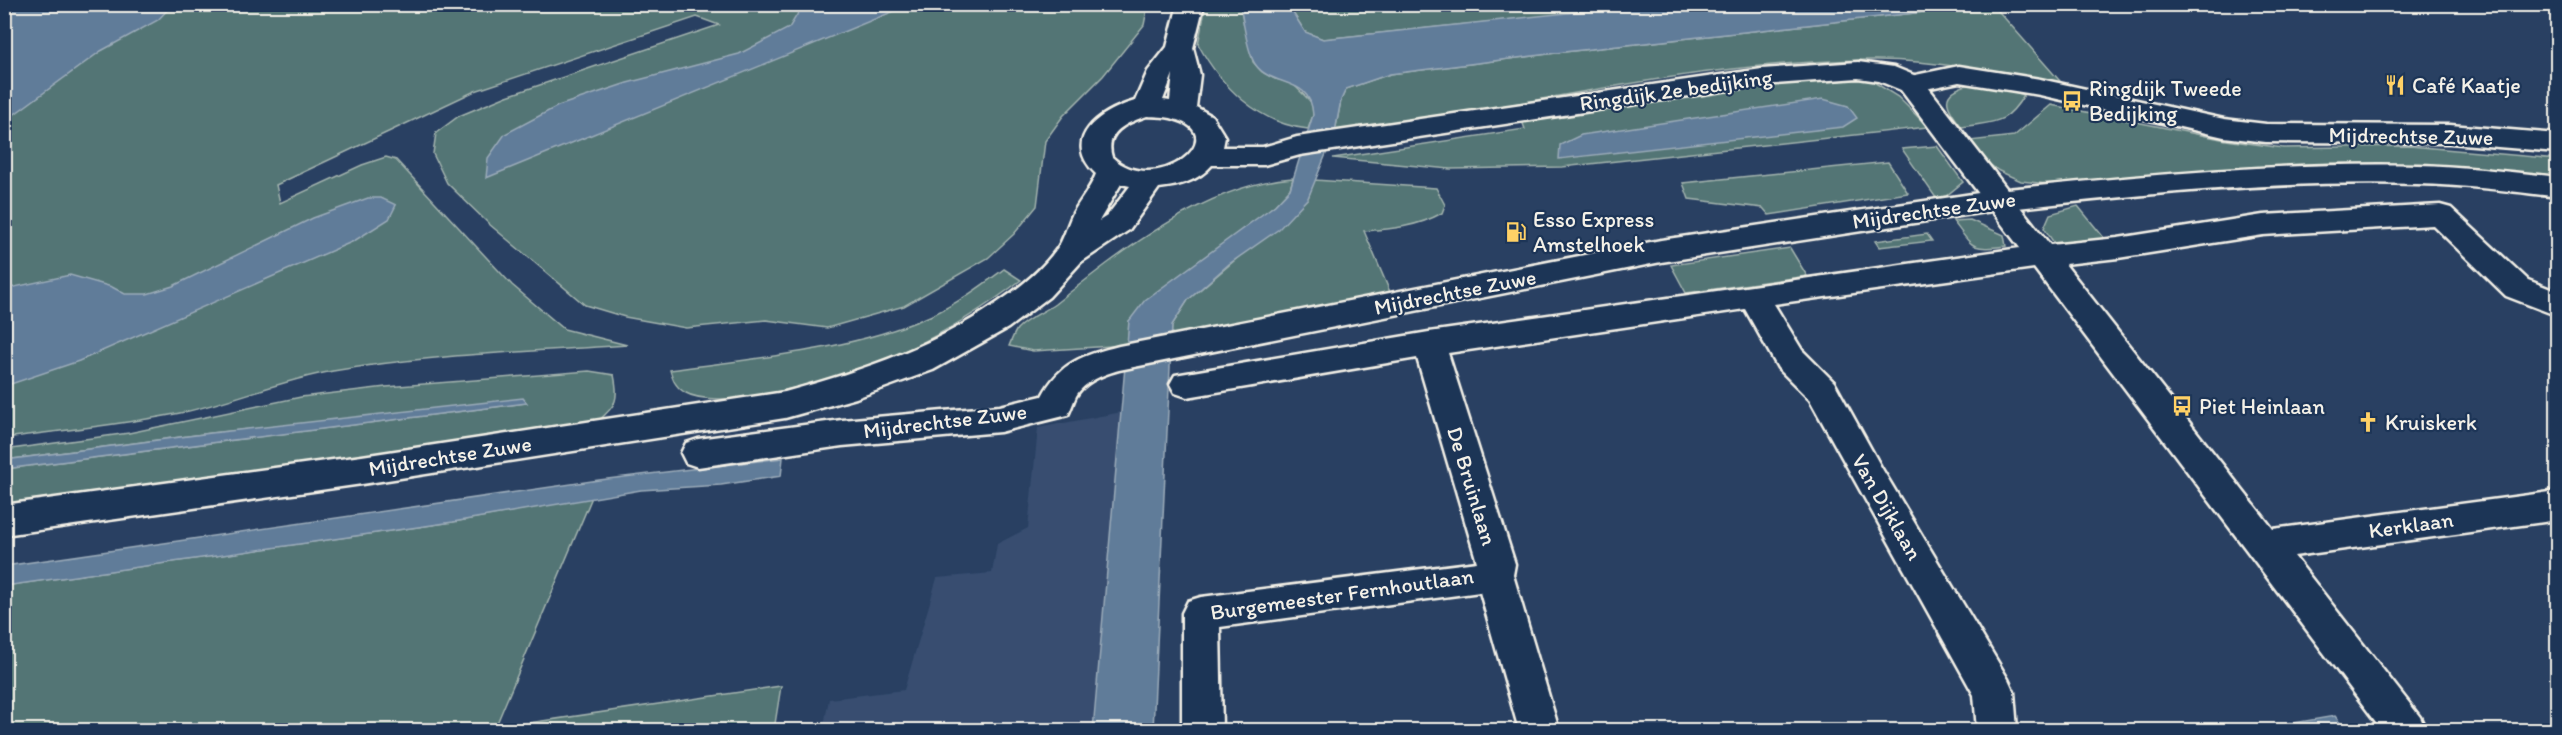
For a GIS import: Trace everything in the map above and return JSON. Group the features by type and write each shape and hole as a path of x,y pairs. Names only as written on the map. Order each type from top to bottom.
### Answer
{"street":[{"path":"1146,107 1161,70 1180,48 1191,4"},
{"path":"1180,48 1187,75 1182,110"},
{"name":"Ringdijk 2e bedijking","path":"1209,145 1264,156 1297,146 1762,77 1835,70 1858,70 1884,74 1911,84"},
{"name":"Mijdrechtse Zuwe","path":"1911,84 1959,74 2040,87 2224,128 2266,133 2450,134 2558,143"},
{"path":"1911,84 2040,256 2406,730"},
{"path":"1146,107 1182,110 1205,124 1209,145 1198,166 1168,180 1149,181 1130,179 1111,171 1099,160 1095,147 1098,133 1109,121 1126,112 1146,107"},
{"name":"Mijdrechtse Zuwe","path":"1070,255 1087,215 1104,190 1111,171"},
{"name":"Mijdrechtse Zuwe","path":"698,453 842,433 1000,419 1056,406 1059,394 1076,374 1097,363 1119,358 1661,251 1999,200 2172,182 2274,175 2390,172 2481,177 2558,187"},
{"name":"Mijdrechtse Zuwe","path":"2343,174 2456,192 2500,195 2558,193"},
{"name":"Mijdrechtse Zuwe","path":"4,520 362,470 785,405 856,385 921,361 959,342 1020,304 1038,289 1070,255 1118,223 1149,181"},
{"name":"Mijdrechtse Zuwe","path":"1187,384 1429,344 1753,296 2040,256 2118,248 2263,225 2440,215 2517,288 2558,305"},
{"name":"Van Dijklaan","path":"1753,296 1790,359 1822,391 1869,477 1994,692 1997,730"},
{"name":"De Bruinlaan","path":"1429,344 1496,564 1494,575 1539,730"},
{"name":"Kerklaan","path":"2265,545 2558,505"},
{"name":"Burgemeester Fernhoutlaan","path":"1202,730 1201,613 1494,575"}],"shaded area":[{"path":"5,4 172,5 158,20 101,51 5,121"},
{"path":"1652,4 1987,5 1564,52 1390,74 1346,89 1341,100 1335,132 1308,198 1279,229 1229,264 1188,300 1172,325 1153,730 1093,730 1129,321 1145,300 1275,205 1290,189 1313,115 1311,102 1305,94 1298,88 1262,72 1255,64 1248,44 1240,5 1288,5 1305,32 1323,39"},
{"path":"803,5 909,5 486,178 488,158 505,134 558,106 627,83 739,54 789,28"},
{"path":"1823,99 1848,106 1857,118 1843,127 1559,159 1560,145 1581,135"},
{"path":"368,198 381,198 396,205 389,219 354,241 79,361 5,386 5,289 70,275 112,287 125,294 147,294 173,286 313,218"},
{"path":"523,398 527,403 5,469 5,460 211,433"},
{"path":"1122,412 1093,730 823,730 829,699 904,690 937,578 992,573 997,544 1028,528 1038,428"},
{"path":"783,458 781,476 721,485 641,490 453,522 5,586 5,566 599,480"},
{"path":"2335,716 2345,730 2253,730"}],"green space":[{"path":"4,5 1148,5 1144,25 1103,76 1063,116 1045,141 1037,206 1014,234 988,258 904,306 827,328 766,320 686,328 625,317 585,305 489,224 447,183 433,154 436,133 459,116 507,96 719,25 697,17 475,91 276,185 280,203 362,165 386,157 396,160 512,285 564,329 627,345 480,354 369,365 314,375 180,413 5,438"},
{"path":"1206,5 1240,5 1253,62 1262,72 1275,79 1291,82 1312,103 1313,115 1308,129 1290,126 1257,111 1229,88 1217,74 1198,44"},
{"path":"1288,5 1652,5 1323,39 1305,32"},
{"path":"1993,5 2067,89 1994,73 1920,62 1870,60 1802,63 1668,78 1402,123 1335,132 1341,100 1346,89 1390,74 1564,52"},
{"path":"1869,79 1898,97 1928,127 1562,167 1450,169 1333,158 1525,129 1522,121 1773,85"},
{"path":"1970,84 2002,88 2024,95 2005,117 1962,127 1952,113 1948,101 1953,92"},
{"path":"2051,105 2226,140 2283,148 2410,146 2557,159 2557,176 2453,167 2213,170 2057,185 2021,181 1999,171 1981,158 1969,141 2014,136"},
{"path":"1937,146 1963,182 1946,196 1936,198 1902,149"},
{"path":"1888,162 1908,193 1769,215 1763,208 1689,199 1683,183"},
{"path":"1293,178 1290,189 1275,205 1129,321 1128,345 1033,351 1009,346 1021,325 1055,304 1108,263 1166,224 1228,193 1261,183"},
{"path":"1314,180 1436,188 1445,205 1442,213 1433,218 1394,228 1364,231 1390,292 1171,338 1172,325 1188,300 1308,198"},
{"path":"2078,206 2105,239 2056,246 2044,228 2050,214"},
{"path":"1970,220 2004,235 2006,246 1986,248 1974,246 1953,221"},
{"path":"1927,234 1932,241 1879,247 1875,241"},
{"path":"1790,248 1807,276 1686,293 1671,265"},
{"path":"1004,269 1021,280 967,318 909,349 862,368 796,387 731,398 704,398 684,392 671,374 670,370 802,352 868,338 930,316 950,306"},
{"path":"589,371 614,375 616,383 613,406 598,421 437,451 5,503 5,469 526,403 211,433 5,460 4,450 129,433 301,397 386,387"},
{"path":"592,497 495,728 781,686 774,730 5,730 4,586 453,522"}],"place":[{"name":"Café Kaatje","path":"2395,85"},
{"name":"Ringdijk Tweede Bedijking","path":"2072,101"},
{"name":"Esso Express Amstelhoek","path":"1516,232"},
{"name":"Piet Heinlaan","path":"2182,406"},
{"name":"Kruiskerk","path":"2368,422"}]}
